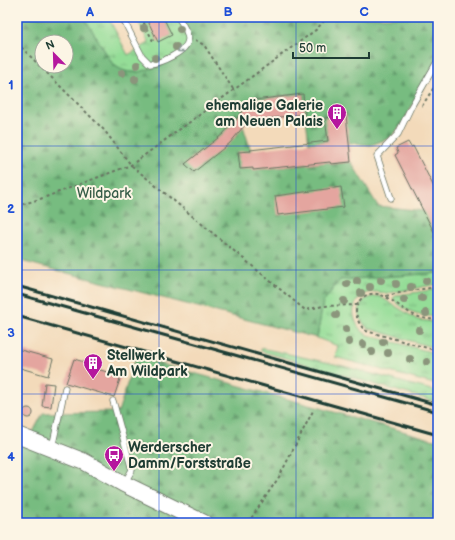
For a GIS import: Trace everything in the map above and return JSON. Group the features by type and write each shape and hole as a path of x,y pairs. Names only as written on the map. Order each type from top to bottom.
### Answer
{"street":[{"path":"17,434 85,462 124,484 204,523"}],"lane":[{"path":"122,17 142,56 150,64 162,61 184,49 188,41 187,35 178,17"},
{"path":"391,198 377,156 398,134 438,60"},
{"path":"52,449 65,388"},
{"path":"113,401 132,470 124,484"}],"path":[{"path":"141,17 154,42"},
{"path":"17,206 43,198 131,165 317,29 327,17"},
{"path":"187,35 204,45 233,89"},
{"path":"17,43 104,130 131,165 305,310 323,306 358,305"},
{"path":"385,296 438,287"},
{"path":"438,320 424,319 412,314 385,296 378,294 368,295 359,301 356,312 359,322 366,331 438,351"},
{"path":"248,523 280,477 314,409"}],"green space":[{"name":"Wildpark","path":"17,17 84,17 112,63 121,69 131,72 141,71 161,64 188,47 191,39 181,17 438,17 438,60 401,126 390,138 371,145 349,143 345,115 326,118 328,141 309,143 303,94 246,101 247,106 223,134 186,164 243,126 251,151 238,153 240,169 253,168 253,170 330,162 331,164 351,162 378,206 424,211 438,232 438,273 340,280 323,302 317,338 17,260"},
{"path":"84,17 108,17 128,55 149,43 136,17 146,17 158,41 172,35 163,17 181,17 190,35 191,42 188,47 161,64 141,71 131,72 121,69 112,63"},
{"path":"438,273 438,284 389,293 369,292 361,296 354,307 354,316 357,325 368,335 438,354 438,385 335,357 338,346 317,338 323,302 340,280"},
{"path":"438,289 438,317 426,316 408,310 393,299 398,295"},
{"path":"379,296 418,320 438,322 438,349 367,328 360,317 360,307 362,302 366,299"},
{"path":"261,348 343,366 435,391 433,401 261,351"},
{"path":"136,357 438,441 438,523 17,523 17,442 26,445 43,413 118,412"}],"building":[{"path":"146,17 163,17 172,35 158,42"},
{"path":"303,94 305,114 248,121 230,143 194,172 185,164 223,134 247,106 246,101"},
{"path":"346,115 351,162 331,164 330,162 253,170 253,168 240,169 238,152 328,141 325,118"},
{"path":"408,142 411,147 413,146 438,195 438,240 395,155 398,153 396,148"},
{"path":"341,187 344,207 278,215 275,196"},
{"path":"17,349 53,359 48,376 17,367"},
{"name":"Stellwerk Am Wildpark","path":"74,359 91,364 90,367 121,376 114,397 66,383"},
{"path":"45,383 54,384 51,407 42,406"},
{"path":"26,408 30,408 32,409 32,417 26,418 23,415 23,411"}],"railway":[{"path":"17,286 438,405"},
{"path":"17,294 438,412"},
{"path":"17,316 438,435"}],"place":[{"name":"ehemalige Galerie am Neuen Palais","path":"337,130"},
{"name":"Stellwerk Am Wildpark","path":"93,380"},
{"name":"Werderscher Damm/Forststraße","path":"114,472"}]}
